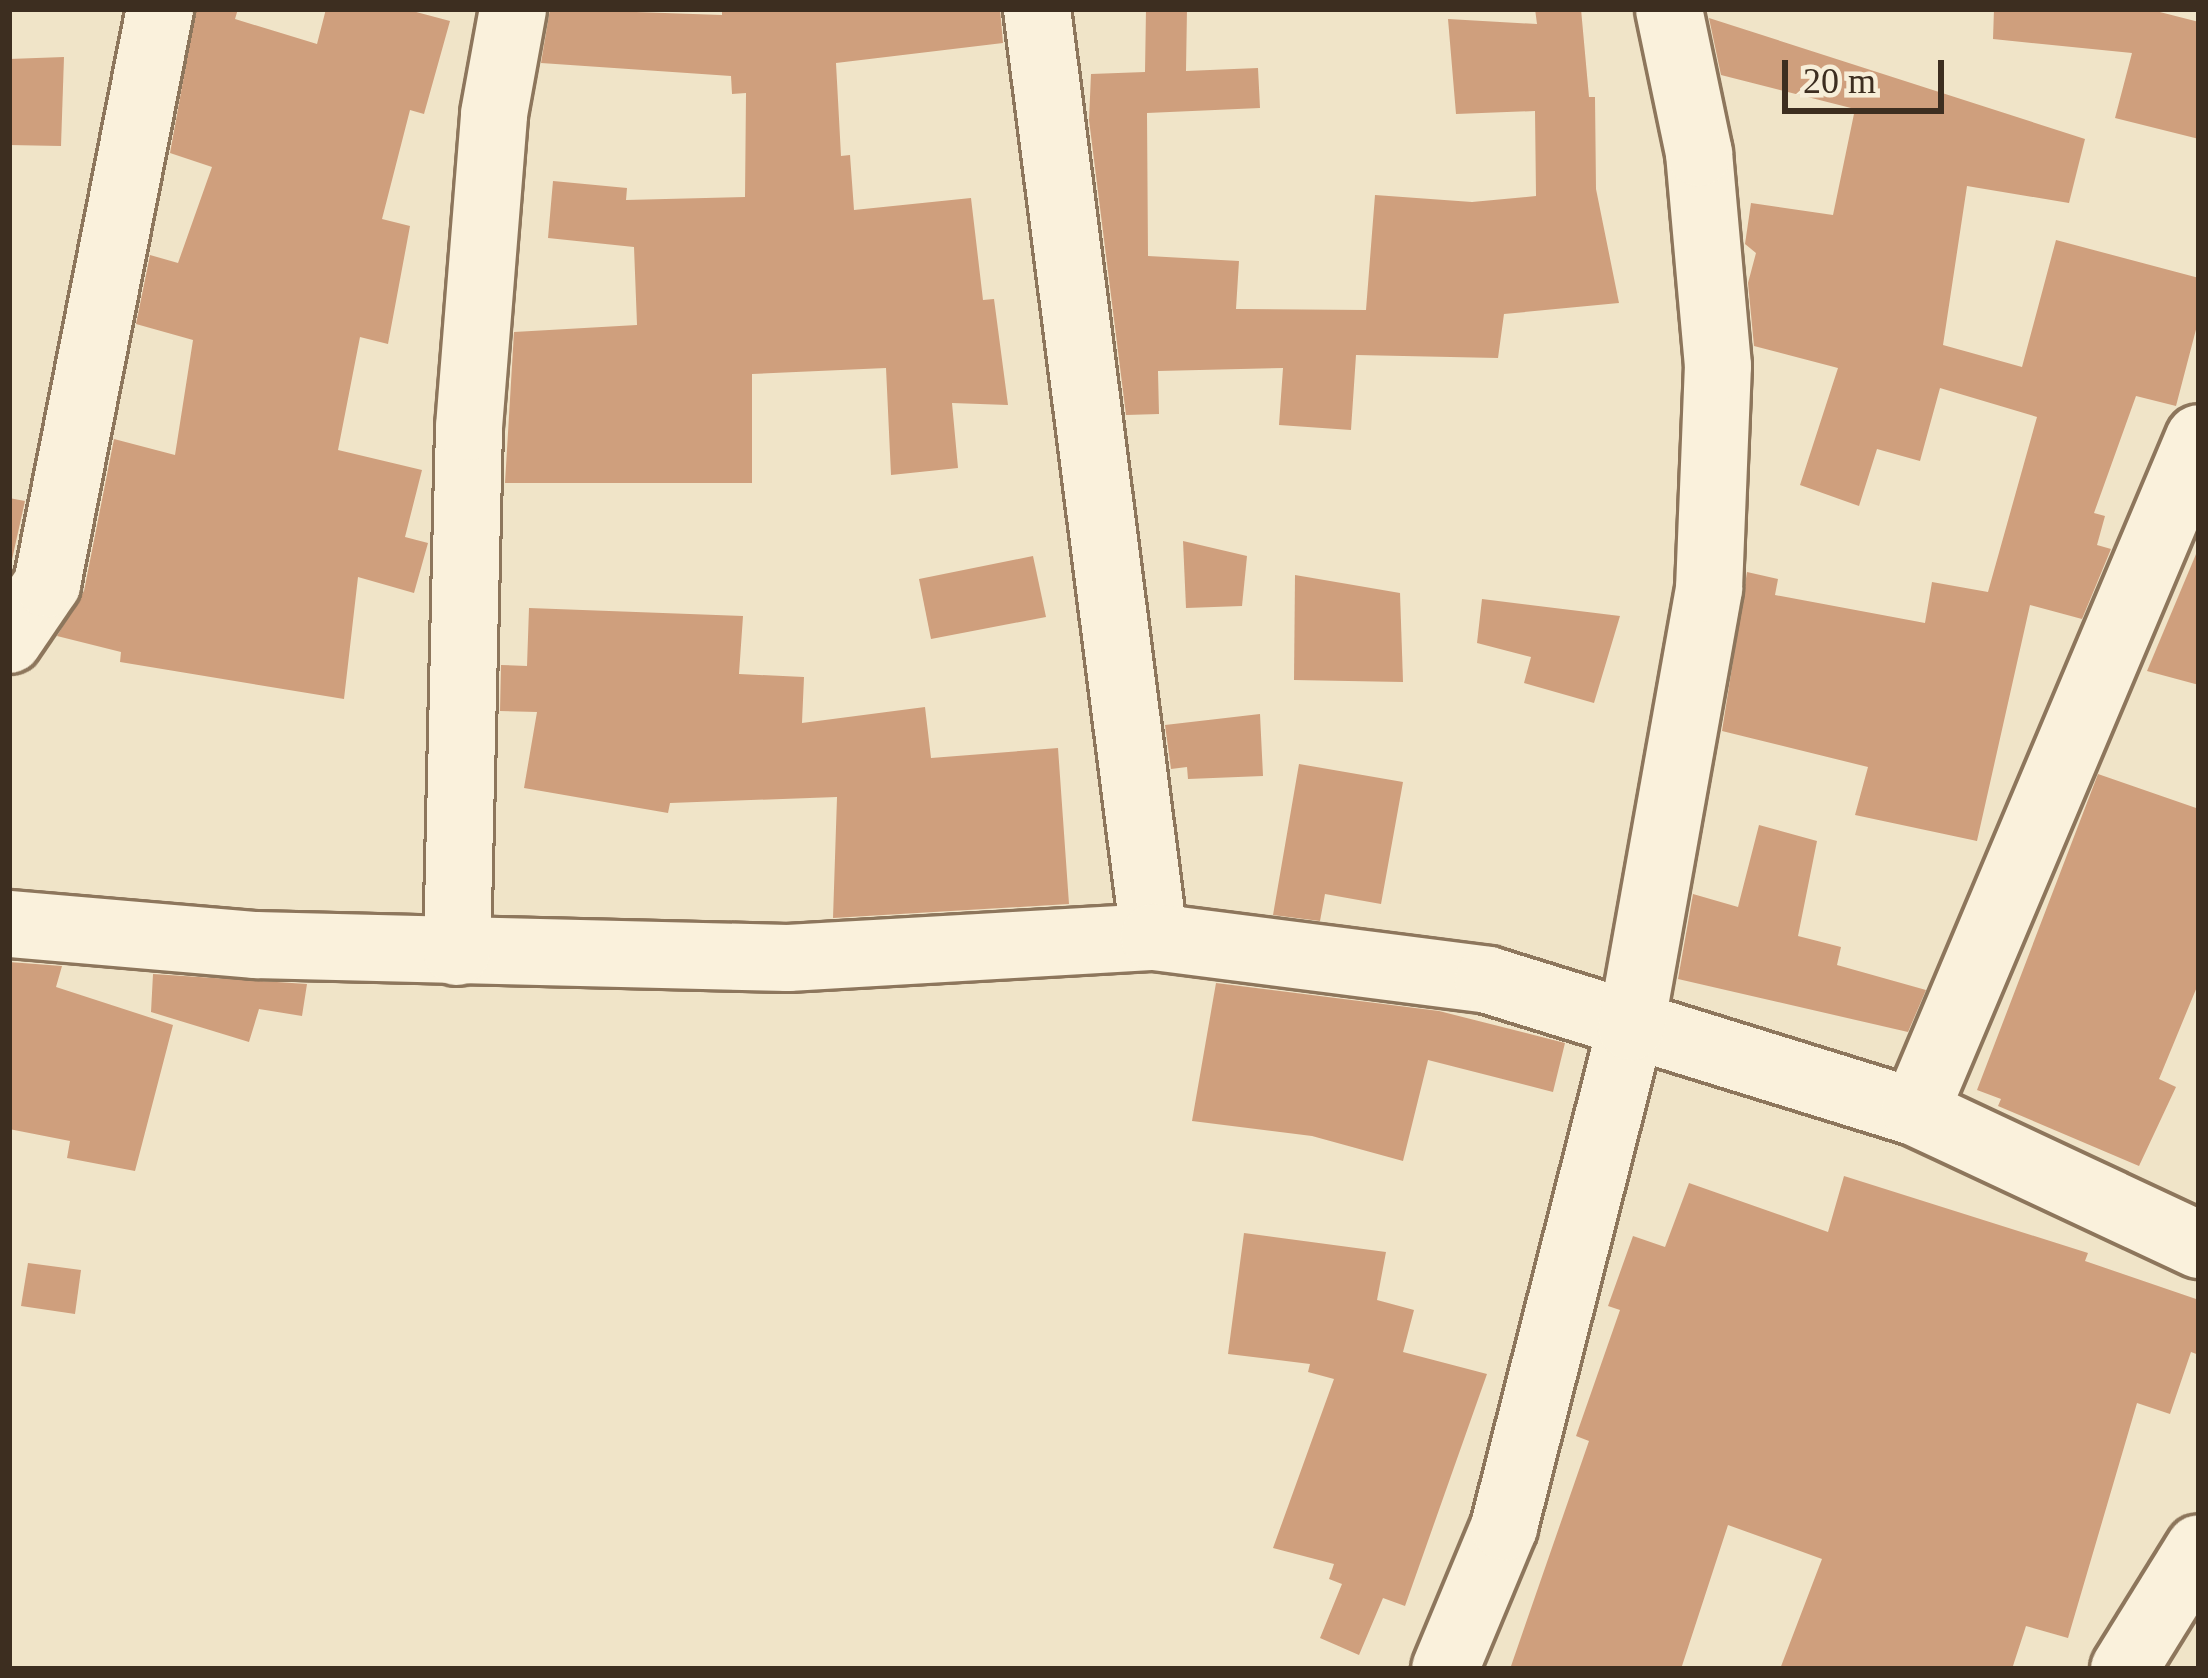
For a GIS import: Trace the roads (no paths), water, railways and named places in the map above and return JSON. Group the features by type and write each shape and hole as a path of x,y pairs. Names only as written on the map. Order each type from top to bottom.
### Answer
{"street":[{"path":"9,640 47,584 160,9"},
{"path":"458,952 469,427 494,114 513,9"},
{"path":"1037,9 1154,937"},
{"path":"1445,1669 1504,1527 1631,1027 1709,590 1718,366 1699,153 1670,9"},
{"path":"1915,1112 2199,438"},
{"path":"9,924 458,952 788,958 1154,937 1487,980 1915,1112 2199,1245"},
{"path":"2124,1669 2199,1548"}]}
